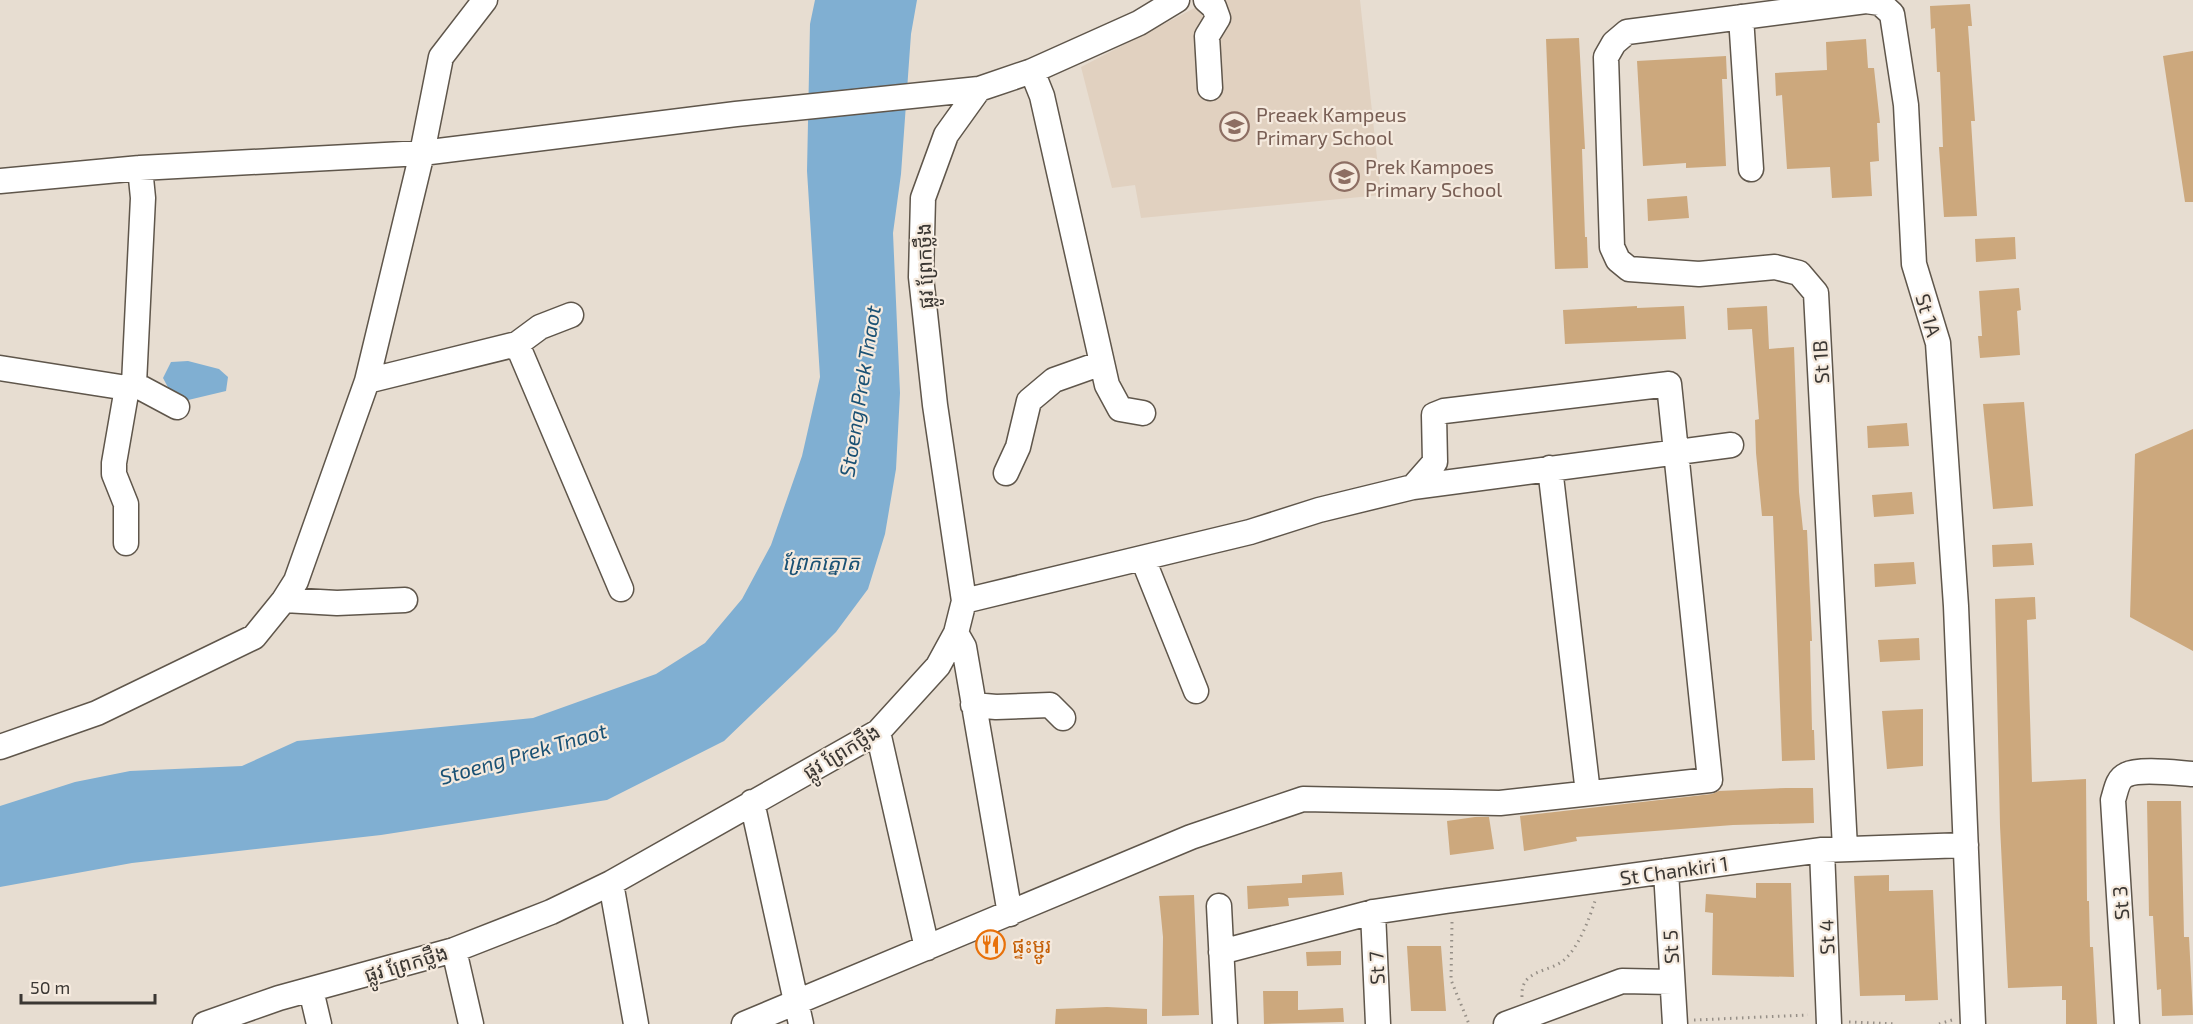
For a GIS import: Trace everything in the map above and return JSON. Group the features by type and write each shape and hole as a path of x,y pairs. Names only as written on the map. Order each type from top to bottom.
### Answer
{"street":[{"path":"0,747 96,713 254,637 285,600 296,581 367,381 422,153 441,57 485,0"},
{"path":"0,181 140,168 422,153 736,114 979,89 1032,71 1139,23 1177,0"},
{"path":"1206,0 1214,7 1218,18 1208,36 1210,88"},
{"name":"St 1A","path":"1606,57 1614,43 1627,32 1866,1 1880,3 1892,14 1906,105 1914,264 1938,343 1950,500 1966,845"},
{"path":"1741,17 1751,169"},
{"name":"St 1B","path":"1606,57 1612,247 1618,260 1629,269 1699,274 1775,267 1798,273 1816,293 1833,849"},
{"path":"1032,71 1042,96 1058,161 1107,385 1120,409 1143,413"},
{"name":"ផ្លូវ ព្រែកថ្លឹង","path":"205,1024 279,998 454,950 551,912 611,884 878,732 938,666 956,633 964,601 935,405 922,289 923,198 946,135 979,89"},
{"path":"126,543 126,504 114,474 114,463 130,386 142,198 140,168"},
{"path":"367,381 517,344 540,327 571,315"},
{"path":"517,344 621,589"},
{"path":"1006,473 1018,447 1029,401 1054,381 1102,363"},
{"path":"0,368 130,386 177,407"},
{"path":"744,1024 799,1013 927,948 1191,837 1303,799 1500,803 1710,780 1669,384 1456,410 1434,415 1435,462 1413,487"},
{"path":"964,601 1143,559 1413,487 1731,446"},
{"path":"1550,468 1588,793"},
{"path":"1143,559 1196,691"},
{"path":"285,600 337,603 405,600"},
{"path":"956,633 964,647 1010,915"},
{"path":"973,705 996,707 1050,705 1063,718"},
{"path":"878,732 927,948"},
{"name":"St 3","path":"2127,1024 2113,800 2118,783 2125,775 2139,772 2193,774"},
{"path":"752,802 799,1013"},
{"path":"1966,845 1976,1020"},
{"name":"St Chankiri 1","path":"1221,952 1373,912 1602,879 1833,849 1966,845"},
{"name":"St 4","path":"1829,1020 1833,849"},
{"name":"St 5","path":"1666,870 1675,1022"},
{"path":"611,884 636,1024"},
{"path":"1219,906 1225,1024"},
{"name":"St 7","path":"1373,912 1378,1024"},
{"path":"454,950 471,1024"},
{"path":"1518,1022 1622,981 1672,982"},
{"path":"311,990 319,1024"}],"path":[{"path":"1518,1022 1522,989 1531,975 1564,960 1590,918 1602,879"},
{"path":"1446,902 1453,926 1451,980 1469,1024"},
{"path":"1675,1022 1829,1020 1896,1024"}],"shaded area":[{"name":"Preaek Kampeus Primary School","path":"1210,0 1360,0 1381,195 1141,218 1135,185 1112,188 1081,67"}],"water":[{"name":"ព្រែកត្នោត","path":"815,0 917,0 911,34 901,174 893,233 900,393 896,469 885,534 868,589 836,632 724,741 607,800 381,835 132,863 0,887 0,806 75,782 130,771 242,766 297,741 533,718 656,674 705,643 742,599 771,545 802,456 820,377 807,171 810,24"},
{"path":"188,361 219,369 228,377 226,391 184,401 171,393 163,378 171,362"}],"building":[{"path":"1970,4 1972,26 1968,26 1975,121 1971,121 1977,216 1944,217 1939,147 1943,147 1940,72 1937,72 1935,28 1931,29 1930,6"},
{"path":"1579,38 1588,268 1555,269 1546,39"},
{"path":"1866,39 1868,68 1874,68 1880,123 1877,123 1879,161 1870,162 1872,196 1832,198 1830,167 1787,169 1782,95 1776,96 1775,73 1827,70 1826,42"},
{"path":"2193,51 2193,202 2185,202 2163,56"},
{"path":"1726,56 1727,79 1722,79 1726,166 1686,168 1686,163 1643,166 1637,61"},
{"path":"1687,196 1689,218 1648,221 1647,199"},
{"path":"2015,237 2016,259 1976,262 1975,239"},
{"path":"2019,288 2021,310 2017,311 2020,355 1980,358 1978,336 1982,336 1979,291"},
{"path":"1637,306 1637,308 1684,306 1686,339 1565,344 1563,310"},
{"path":"1767,306 1769,349 1794,347 1799,492 1803,530 1807,530 1812,641 1810,641 1812,730 1814,730 1815,760 1782,761 1773,516 1762,516 1756,453 1755,420 1759,419 1752,329 1728,330 1727,308"},
{"path":"2024,402 2033,506 1993,509 1983,404"},
{"path":"1907,423 1909,446 1868,448 1867,426"},
{"path":"2193,429 2193,651 2130,617 2135,454"},
{"path":"1912,492 1914,514 1874,517 1872,495"},
{"path":"2032,543 2034,565 1993,567 1992,545"},
{"path":"1914,562 1916,584 1875,587 1874,564"},
{"path":"2035,597 2036,619 2027,620 2032,782 2086,779 2087,901 2089,901 2090,947 2093,947 2097,1024 2066,1024 2066,1000 2062,1000 2062,986 2008,988 2000,826 1995,599"},
{"path":"1919,638 1920,660 1880,662 1878,640"},
{"path":"1923,709 1923,766 1887,769 1882,711"},
{"path":"1813,788 1814,823 1733,825 1576,837 1577,841 1524,851 1520,816 1712,794 1719,791"},
{"path":"2147,801 2181,801 2184,937 2189,937 2193,1015 2162,1016 2161,989 2157,990 2153,916 2149,916"},
{"path":"1489,817 1494,849 1450,855 1447,821"},
{"path":"1342,872 1344,895 1288,898 1289,906 1248,909 1247,886 1302,883 1302,875"},
{"path":"1889,875 1889,891 1933,890 1938,1000 1905,1001 1905,995 1860,996 1854,876"},
{"path":"1756,883 1791,883 1794,977 1712,975 1713,913 1705,912 1706,894 1756,898"},
{"path":"1194,895 1199,1015 1162,1016 1163,937 1159,896"},
{"path":"1407,946 1441,946 1446,1011 1411,1011"},
{"path":"1341,951 1341,965 1307,966 1306,952"},
{"path":"1263,991 1298,991 1298,1010 1343,1008 1344,1022 1264,1024"},
{"path":"1107,1007 1147,1009 1147,1024 1055,1024 1056,1009"}],"place":[{"name":"Preaek Kampeus Primary School","path":"1235,126"},
{"name":"Prek Kampoes Primary School","path":"1344,177"},
{"name":"ផ្ទះម្ជូរ","path":"991,945"}],"water label":[{"name":"Stoeng Prek Tnaot","path":"859,391"},
{"name":"Stoeng Prek Tnaot","path":"523,753"}]}
